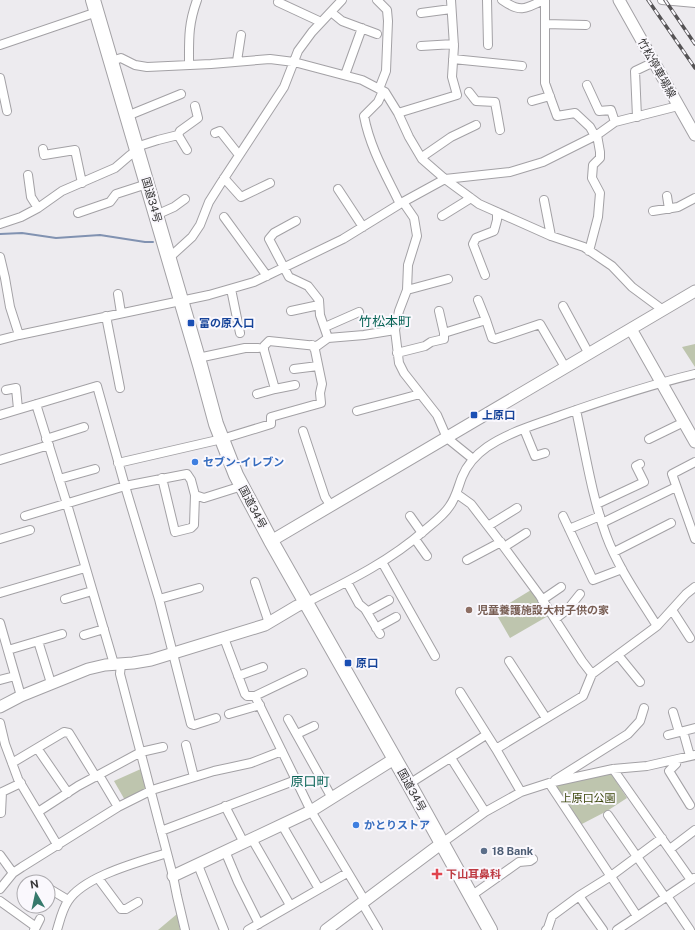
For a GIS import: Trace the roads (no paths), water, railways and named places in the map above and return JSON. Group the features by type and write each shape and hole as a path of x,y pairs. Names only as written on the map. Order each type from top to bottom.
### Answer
{"highway":[{"name":"国道34号","path":"95,6 216,424 236,475 271,541 307,602 490,930"}],"street":[{"path":"189,64 189,29 192,15 198,0"},
{"path":"169,258 192,237 200,225 209,202 284,86 298,51 312,32 342,0"},
{"path":"377,0 387,10 386,71 378,102 364,116 374,153 402,203 414,218 417,236 408,265 407,290 399,311 395,330 399,363 404,373 437,414 447,438 473,459"},
{"path":"451,0 454,44 452,77 457,95"},
{"path":"487,0 488,45"},
{"path":"502,0 511,6 522,9 532,7 544,0 545,83 557,116 575,113 596,135 600,158 593,165 592,178 600,193 598,217 590,251"},
{"name":"竹松停車場線","path":"619,0 695,135"},
{"path":"662,0 689,2"},
{"path":"278,2 321,22"},
{"path":"1,43 95,6"},
{"path":"420,13 451,9"},
{"path":"330,12 342,21 377,34"},
{"path":"545,24 586,25"},
{"path":"345,75 362,28"},
{"path":"237,61 241,35"},
{"path":"421,46 454,44"},
{"path":"111,60 121,58 135,65 147,67 270,59 294,62 362,80 381,90 398,113 409,138 422,157 445,179 479,204 551,236 584,247 612,266 632,287 664,310"},
{"path":"453,59 522,66"},
{"path":"637,116 635,71 654,62"},
{"path":"0,80 7,111"},
{"path":"587,85 599,111 611,110 615,122"},
{"path":"398,113 471,92 476,100 495,102 500,130"},
{"path":"127,116 180,94"},
{"path":"532,101 550,96"},
{"path":"0,224 21,217 38,208 62,191 115,168 137,149 158,140 178,135 180,131 198,118 195,106"},
{"path":"0,340 231,289 254,282 343,239 445,179 510,172 543,162 596,135 615,122 678,106"},
{"path":"422,157 451,137 476,125"},
{"path":"220,131 239,155"},
{"path":"178,135 187,150"},
{"path":"44,155 64,148 75,150 82,183"},
{"path":"28,175 31,197 38,208"},
{"path":"224,178 241,197 270,183"},
{"path":"78,213 110,202 116,194 147,184"},
{"path":"338,189 363,227"},
{"path":"668,196 669,208"},
{"path":"442,216 471,198"},
{"path":"653,211 678,207 695,198"},
{"path":"156,215 174,207 185,199"},
{"path":"544,200 551,236"},
{"path":"485,275 473,244 476,238 494,231 497,220 497,212"},
{"path":"224,217 266,276"},
{"path":"296,221 274,233 269,239 289,277 308,286 319,300 320,315 328,338"},
{"path":"0,257 3,279 19,335"},
{"path":"407,290 448,279"},
{"path":"231,289 240,333"},
{"path":"271,541 695,291"},
{"path":"118,294 121,313"},
{"path":"478,300 492,338 495,339 540,324 565,367"},
{"path":"291,311 319,305"},
{"path":"563,306 589,354"},
{"path":"397,353 425,346 430,342 444,338 439,311"},
{"path":"325,327 359,312"},
{"path":"106,316 120,388"},
{"path":"444,333 486,320"},
{"path":"631,329 684,422 693,434"},
{"path":"275,389 264,350 264,346 269,341 317,346 328,338 364,335 395,330"},
{"path":"118,463 222,439 271,424 271,417 321,403 320,393 322,384 315,350 312,345"},
{"path":"198,358 245,348 258,348"},
{"path":"294,370 318,366"},
{"path":"0,707 51,683 88,669 105,665 151,660 269,623 297,606 370,570 422,533 449,507 457,494 463,476 473,459 487,447 507,436 576,410 661,382 695,374"},
{"path":"257,394 295,385"},
{"path":"0,415 97,386 124,486 159,599 191,724 194,725 216,718"},
{"path":"6,390 16,388 18,409"},
{"path":"358,411 420,394"},
{"path":"36,404 92,591 104,629 118,664 152,790 185,930"},
{"path":"576,410 601,520 622,569 657,626"},
{"path":"649,439 684,422"},
{"path":"0,460 84,427"},
{"path":"524,429 535,456 545,453"},
{"path":"303,431 325,497 331,506"},
{"path":"695,462 672,474 695,539"},
{"path":"597,504 644,482 636,466"},
{"path":"59,479 95,469"},
{"path":"25,516 124,486 162,478 187,474 191,480 195,494 194,525 191,528 175,532 162,478"},
{"path":"195,494 204,498 242,486"},
{"path":"569,529 601,520 676,487"},
{"path":"457,494 470,504 503,545 592,674"},
{"path":"488,526 517,508"},
{"path":"410,516 422,533"},
{"path":"563,516 593,580 622,569"},
{"path":"614,552 670,523"},
{"path":"0,539 30,530"},
{"path":"467,560 503,545 526,533"},
{"path":"414,539 426,556"},
{"path":"382,562 435,656"},
{"path":"0,593 85,568"},
{"path":"255,582 269,623"},
{"path":"347,582 359,604 365,609 378,631 396,617"},
{"path":"496,749 583,696 592,674 657,626 686,594 695,587"},
{"path":"159,599 199,588"},
{"path":"542,600 561,588"},
{"path":"65,599 92,591"},
{"path":"555,619 568,609 580,594"},
{"path":"367,612 389,600"},
{"path":"672,610 690,638"},
{"path":"0,623 21,696"},
{"path":"84,635 104,629"},
{"path":"8,650 62,634"},
{"path":"224,638 247,696 255,696 303,674"},
{"path":"38,641 51,683"},
{"path":"618,655 640,682"},
{"path":"510,661 546,718"},
{"path":"238,676 263,667"},
{"path":"0,680 15,676"},
{"path":"460,692 521,792"},
{"path":"255,696 311,811 364,902 378,930"},
{"path":"229,714 260,705"},
{"path":"549,783 628,734 640,722 644,708"},
{"path":"326,930 485,812 521,792 549,783 613,768 646,766 692,756 673,712"},
{"path":"288,718 332,798"},
{"path":"0,723 5,744 21,783 58,846"},
{"path":"297,734 314,726"},
{"path":"668,735 695,728"},
{"path":"12,763 64,732 69,733 118,807"},
{"path":"409,784 486,735"},
{"path":"186,745 194,777"},
{"path":"38,812 97,776 141,752 163,747"},
{"path":"37,748 68,793"},
{"path":"0,889 13,873 118,807 152,790 214,771 250,763 282,751"},
{"path":"451,758 485,812"},
{"path":"173,876 311,811 394,759"},
{"path":"674,760 676,764 669,771 690,805"},
{"path":"613,768 693,879 617,930"},
{"path":"161,831 296,780"},
{"path":"0,813 2,792 21,783"},
{"path":"549,783 637,916"},
{"path":"225,806 290,905"},
{"path":"608,816 666,897 691,927"},
{"path":"282,825 319,888"},
{"path":"670,849 695,830"},
{"path":"546,930 552,916 579,896 611,876 662,838"},
{"path":"225,851 238,882 259,924"},
{"path":"57,930 68,900 82,888 98,878 125,866 167,854"},
{"path":"0,855 13,873"},
{"path":"471,896 519,862 530,861 533,859"},
{"path":"198,865 224,930"},
{"path":"248,930 347,873"},
{"path":"98,878 121,909 126,909 138,902"},
{"path":"56,893 68,900"},
{"path":"579,896 603,930"},
{"path":"0,901 35,928 40,919"}],"waterway":[{"path":"0,234 22,233 56,238 100,235 153,242"}],"railway":[{"path":"648,0 695,68"},
{"path":"665,0 695,44"}],"place":[{"name":"富の原入口","path":"191,323"},
{"name":"上原口","path":"474,415"},
{"name":"セブン-イレブン","path":"195,462"},
{"name":"児童養護施設大村子供の家","path":"469,610"},
{"name":"原口","path":"348,663"},
{"name":"かとりストア","path":"356,825"},
{"name":"18 Bank","path":"484,851"},
{"name":"下山耳鼻科","path":"437,874"}],"district":[{"name":"竹松本町","path":"385,321"},
{"name":"原口町","path":"310,781"}],"park label":[{"name":"上原口公園","path":"588,798"}]}
